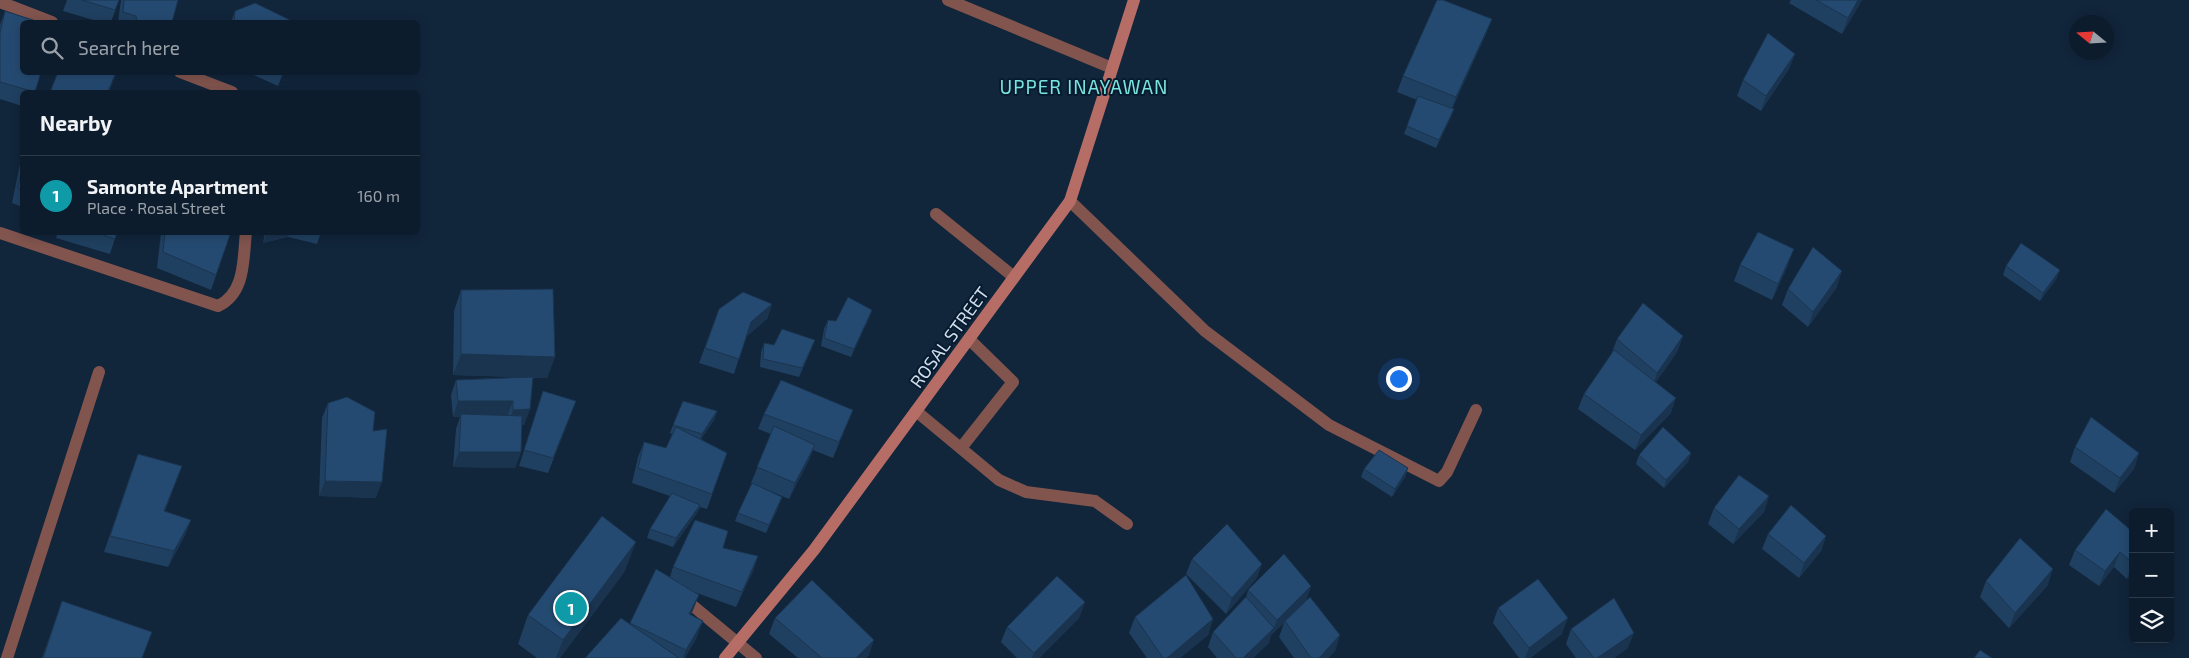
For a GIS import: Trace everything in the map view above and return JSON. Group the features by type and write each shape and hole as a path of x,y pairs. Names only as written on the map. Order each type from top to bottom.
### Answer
{"street":[{"path":"948,0 1112,68"},
{"name":"ROSAL STREET","path":"724,658 814,550 1070,201 1134,0"},
{"path":"0,2 47,20"},
{"path":"188,75 227,90"},
{"path":"1070,201 1205,331 1329,425 1439,481 1447,472 1476,410"},
{"path":"936,214 1014,277"},
{"path":"0,233 218,306 227,302 240,282 246,235"},
{"path":"961,448 1013,382 969,339"},
{"path":"7,658 99,372"},
{"path":"916,411 999,480 1026,492 1094,501 1127,524"},
{"path":"671,590 685,599 756,658"}],"building":[{"path":"82,0 119,0 115,10"},
{"path":"124,0 178,0 173,20 137,20 136,16 123,12"},
{"path":"1437,0 1443,0 1492,19 1456,97 1403,76"},
{"path":"1816,0 1858,0 1848,18"},
{"path":"255,3 290,20 234,20 235,11"},
{"path":"5,11 33,20 20,20 20,75 40,75 36,90 28,90 0,82 0,33"},
{"path":"1768,33 1795,54 1766,96 1743,80"},
{"path":"57,75 115,75 109,90 51,90"},
{"path":"1418,96 1454,109 1439,140 1407,126"},
{"path":"1758,232 1794,249 1778,284 1740,265"},
{"path":"104,235 116,235 115,239"},
{"path":"165,235 230,235 216,275 163,252"},
{"path":"2021,243 2060,270 2043,293 2006,266"},
{"path":"1813,247 1842,271 1813,312 1788,289"},
{"path":"553,289 555,357 461,354 461,290"},
{"path":"743,292 772,304 751,322 739,359 705,348 719,309"},
{"path":"848,297 872,310 854,349 824,338 828,320 836,321"},
{"path":"1643,303 1683,336 1657,373 1617,339"},
{"path":"782,329 815,340 802,368 763,359 764,343 774,345"},
{"path":"1614,350 1676,398 1641,435 1584,394"},
{"path":"533,377 530,409 513,410 513,401 458,401 456,380"},
{"path":"781,380 853,410 839,442 764,414"},
{"path":"543,391 576,401 553,458 524,450"},
{"path":"347,397 375,412 373,431 387,429 382,482 325,481 328,403"},
{"path":"683,401 717,411 702,434 673,425"},
{"path":"461,414 522,416 521,452 459,452"},
{"path":"2091,417 2139,453 2120,478 2075,447"},
{"path":"774,426 815,445 795,483 757,467"},
{"path":"676,427 727,453 712,494 638,468 644,442 666,448"},
{"path":"1663,427 1691,453 1666,480 1639,455"},
{"path":"1379,450 1408,468 1395,489 1364,469"},
{"path":"138,454 182,466 164,511 191,520 174,551 110,536"},
{"path":"1739,475 1769,496 1739,529 1714,508"},
{"path":"752,483 782,497 769,525 738,513"},
{"path":"672,493 700,505 676,538 650,529"},
{"path":"1791,505 1826,536 1804,563 1768,534"},
{"path":"2106,509 2129,529 2129,560 2120,552 2105,571 2075,550"},
{"path":"602,516 636,542 563,640 528,615"},
{"path":"695,520 728,531 723,548 758,556 742,592 673,567"},
{"path":"1227,524 1262,564 1232,598 1192,559"},
{"path":"2020,538 2053,569 2015,613 1986,581"},
{"path":"1284,554 1311,586 1277,620 1248,590"},
{"path":"656,569 699,595 689,614 703,621 686,650 630,623"},
{"path":"1186,575 1213,619 1167,658 1163,658 1135,617"},
{"path":"1057,576 1085,602 1034,653 1007,627"},
{"path":"1538,579 1568,618 1529,648 1498,608"},
{"path":"812,580 874,640 856,658 822,658 775,618"},
{"path":"1246,597 1274,628 1243,658 1236,658 1213,632"},
{"path":"1310,597 1340,635 1319,658 1311,658 1285,621"},
{"path":"1614,598 1634,633 1597,658 1594,658 1571,629"},
{"path":"62,601 152,632 142,658 43,658"},
{"path":"621,618 679,658 587,658"},
{"path":"1980,650 1992,658 1974,658"}],"place":[{"name":"Samonte Apartment","path":"571,608"}],"district":[{"name":"UPPER INAYAWAN","path":"1084,86"}]}
